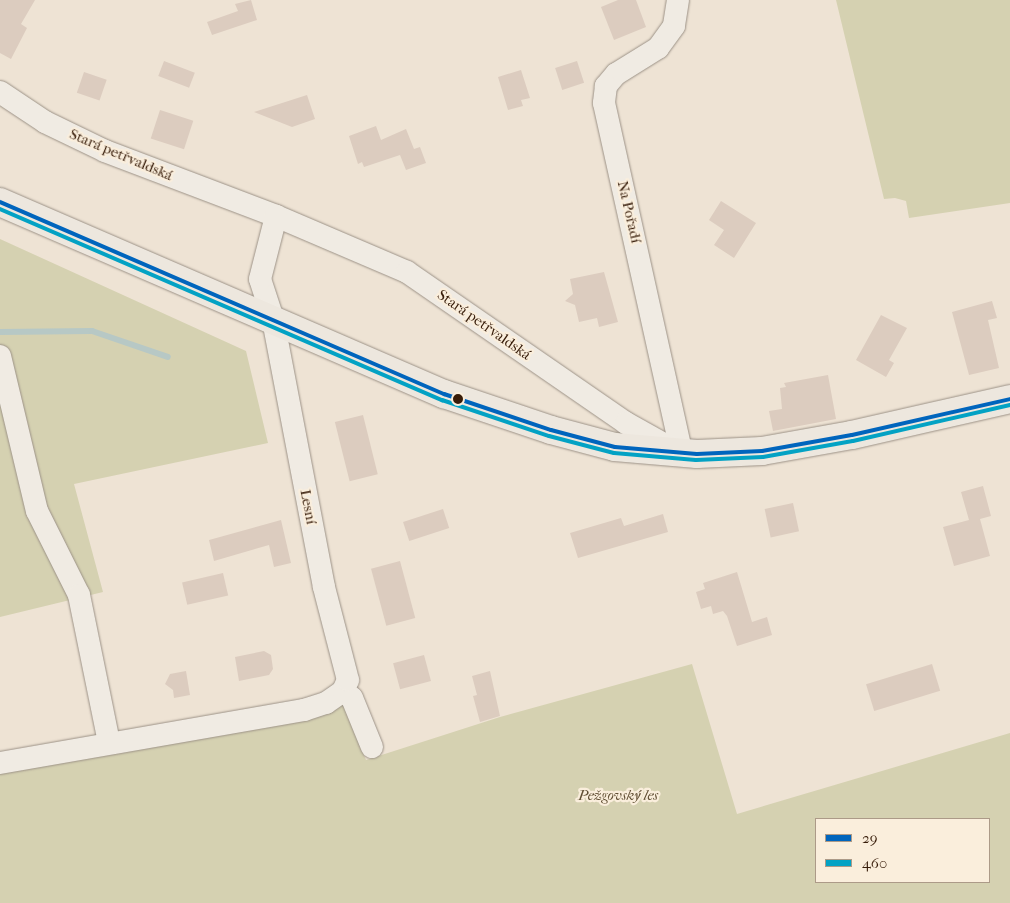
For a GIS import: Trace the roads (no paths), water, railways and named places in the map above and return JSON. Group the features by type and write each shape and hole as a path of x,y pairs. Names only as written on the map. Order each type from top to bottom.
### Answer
{"main road":[{"path":"0,202 494,412 608,445 682,454 747,452 824,441 1010,399"}],"street":[{"name":"Na Pořadí","path":"678,0 674,26 658,48 616,74 606,86 604,103 682,454"},
{"name":"Stará petřvaldská","path":"0,92 45,122 105,151 276,216 407,272 626,423 682,454"},
{"path":"273,319 260,280 276,216"},
{"name":"Lesní","path":"273,319 324,587 348,680 343,692"},
{"path":"0,356 37,511 79,595 109,743"},
{"path":"0,763 304,710 326,702 343,692 352,698 372,747"}],"waterway":[{"path":"0,332 92,331 168,357"}],"park label":[{"name":"Pežgovský les","path":"618,796"}]}
